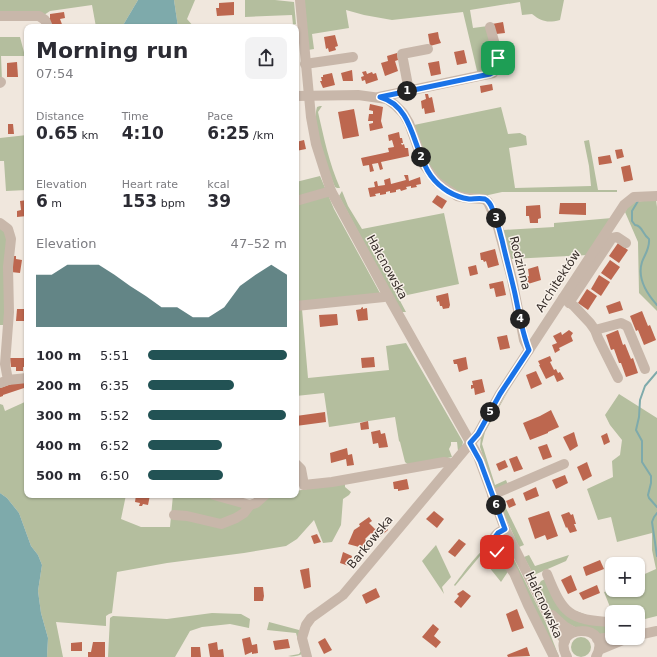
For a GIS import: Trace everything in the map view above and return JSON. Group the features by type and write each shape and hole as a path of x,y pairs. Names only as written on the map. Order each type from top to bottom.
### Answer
{"street":[{"name":"Hałcnowska","path":"300,0 311,117 316,144 332,191 388,296 480,461 505,529 554,626 565,641"},
{"path":"0,16 39,16 45,20 47,24"},
{"path":"380,97 493,73 496,71 498,63 490,27"},
{"path":"409,91 402,54 428,49"},
{"path":"305,64 353,57"},
{"name":"Rodzinna","path":"299,96 358,95 387,99 403,114 411,129 424,165 437,182 457,196 484,199 490,204 496,220 512,280 524,340 529,350"},
{"path":"299,200 332,191"},
{"name":"Architektów","path":"470,443 478,434 500,394 529,350 566,300 624,205 634,197 657,196"},
{"path":"0,223 8,229 11,239 8,267 8,327 4,381 24,378"},
{"path":"618,378 595,330 590,323 566,300 612,238 617,237 626,243"},
{"path":"299,306 388,296"},
{"path":"595,330 624,323 627,326 645,369"},
{"name":"Barkowska","path":"306,657 302,638 304,628 309,621 343,595 470,443"},
{"path":"299,467 301,469 300,485 332,482 444,462 453,464"},
{"path":"492,495 564,464"},
{"path":"225,498 250,505 256,503 262,498"},
{"path":"174,515 187,516 221,524 244,513 250,505"},
{"name":"Hałcnowska","path":"505,529 495,535 492,541 493,544 514,573 554,657"},
{"path":"547,574 560,604 566,610 586,620 605,621"},
{"name":"Hałcnowska","path":"546,611 574,632"},
{"path":"567,657 564,650 565,641 570,634 579,630 589,632 597,639 598,653 614,645"},
{"path":"645,631 657,631"},
{"path":"597,639 605,638"}],"green space":[{"path":"0,0 138,0 124,24 95,24 92,5 50,11 44,15 0,14"},
{"path":"174,0 195,0 187,19 191,24 178,24"},
{"path":"245,0 275,0 294,2 296,24 293,24 292,15 245,17"},
{"path":"303,0 564,0 560,20 552,21 539,19 532,14 522,15 520,2 470,10 473,28 488,26 495,67 478,75 463,12 392,20 346,10 349,28 312,34 314,49 308,50"},
{"path":"0,37 20,37 24,56 1,56 2,81 0,81"},
{"path":"391,97 414,125 501,107 508,134 520,133 526,136 527,145 509,148 515,188 591,186 584,141 589,140 598,190 617,190 617,192 502,192 484,196 464,195 435,177"},
{"path":"322,106 318,112 325,141 340,188 335,187 318,135 316,115 317,107"},
{"path":"24,135 24,190 6,191 4,161 0,161 0,138"},
{"path":"320,176 334,209 381,295 299,304 299,181"},
{"path":"342,191 348,206 362,229 444,213 459,284 398,297 406,312 401,312 339,196"},
{"path":"656,200 657,311 639,293 638,242 625,212 630,202"},
{"path":"612,218 588,255 511,259 503,230 554,227 554,223"},
{"path":"0,225 6,231 7,325 0,325"},
{"path":"299,308 302,309 308,378 389,370 386,346 406,343 463,442 462,447 458,451 457,442 451,442 449,449 452,457 410,466 405,462 399,441 395,417 329,427 324,393 299,396"},
{"path":"514,381 485,432 482,444 495,485 506,480 508,485 494,489 480,447 481,436"},
{"path":"619,394 657,418 657,616 645,619 645,605 609,605 606,597 645,597 645,574 656,569 652,550 652,533 617,542 611,517 598,520 587,489 613,477 612,461 620,455 622,440 610,425 605,415"},
{"path":"24,402 24,498 125,498 121,519 141,527 170,527 173,498 219,498 242,506 262,498 299,498 299,490 345,482 345,487 351,492 343,499 341,525 332,542 323,543 314,520 297,539 286,546 167,563 117,572 112,613 106,616 106,626 56,622 63,657 47,657 48,638 41,613 38,591 42,565 38,555 31,546 19,513 7,498 0,493 0,404 3,405 5,411"},
{"path":"499,497 502,500 524,545 519,547 497,499"},
{"path":"502,535 546,623 559,657 556,657 496,541"},
{"path":"436,545 451,577 442,587 444,594 422,561"},
{"path":"489,546 509,570 501,582 480,556 455,586 454,585 475,558"},
{"path":"529,555 535,566 569,555 566,561 534,575 524,557"},
{"path":"545,579 559,605 605,621 605,635 588,632 571,625 563,621 551,611 538,586 541,581"},
{"path":"212,613 241,614 250,619 249,628 230,624 202,627 190,631 175,657 108,657 110,618 113,616 167,619"},
{"path":"269,622 299,630 302,654 288,656 299,654 301,651 296,633 267,630"},
{"path":"577,637 585,637 591,643 591,651 585,657 577,657 571,651 571,643"}],"water":[{"path":"138,0 174,0 178,24 124,24"},
{"path":"0,493 7,498 19,513 31,546 38,555 42,565 38,591 41,613 48,638 47,657 0,657"}],"building":[{"path":"234,2 234,15 217,16 216,8 219,8 219,3"},
{"path":"64,12 65,18 60,19 62,24 50,24 48,19 50,18 50,14"},
{"path":"503,22 505,33 496,34 492,24"},
{"path":"438,32 441,43 430,46 428,34"},
{"path":"335,35 338,46 335,47 336,50 329,52 328,48 326,49 324,37"},
{"path":"464,50 467,63 457,65 454,52"},
{"path":"397,53 398,60 395,61 398,71 385,76 381,63 388,61 387,56"},
{"path":"439,61 441,74 431,76 428,63"},
{"path":"17,62 18,77 7,77 7,63"},
{"path":"352,70 353,81 343,81 341,73"},
{"path":"366,71 367,74 372,72 373,74 376,73 378,80 366,84 365,80 362,81 361,77 364,76 362,72"},
{"path":"332,73 335,85 323,88 320,81 322,81 321,77"},
{"path":"492,84 493,90 481,93 480,86"},
{"path":"425,94 428,94 429,98 432,97 435,112 425,114 424,108 422,109 421,101 426,99"},
{"path":"370,104 383,107 381,121 383,128 370,131 369,124 373,123 373,121 368,121 369,114 373,114 373,111 369,110"},
{"path":"354,109 359,136 343,139 338,112"},
{"path":"8,124 13,124 14,134 8,134"},
{"path":"399,132 403,143 401,143 402,145 404,144 405,148 408,148 409,156 381,162 383,169 380,170 378,163 372,164 374,171 370,172 369,165 363,166 361,158 389,152 388,148 394,147 392,140 389,141 388,135"},
{"path":"304,140 306,149 299,150 299,141"},
{"path":"622,149 624,157 617,159 615,150"},
{"path":"610,155 612,163 599,165 598,157"},
{"path":"630,165 633,180 624,182 621,167"},
{"path":"404,175 408,175 409,181 420,177 421,184 416,185 417,187 406,187 407,189 401,191 400,189 396,190 396,192 390,193 390,191 386,192 386,194 380,195 380,193 375,194 376,196 370,197 368,188 375,187 374,182 377,181 378,186 385,185 384,180 390,178 391,184 406,180"},
{"path":"437,195 447,201 442,209 432,202"},
{"path":"24,200 24,216 17,217 17,211 21,210 20,201"},
{"path":"560,203 586,203 586,215 559,214"},
{"path":"540,205 541,218 538,219 538,223 530,223 529,216 526,216 526,206"},
{"path":"618,243 628,250 619,263 609,256"},
{"path":"495,249 499,265 488,268 486,261 484,262 481,260 480,253"},
{"path":"13,256 16,256 16,259 22,260 20,273 11,272"},
{"path":"610,260 620,267 611,280 601,273"},
{"path":"476,265 478,274 470,276 468,267"},
{"path":"538,266 541,280 528,284 526,277 529,276 528,269"},
{"path":"599,275 610,282 601,296 591,289"},
{"path":"503,281 506,295 496,297 494,288 490,289 489,284"},
{"path":"587,289 597,296 588,310 578,303"},
{"path":"448,293 450,305 449,308 443,309 442,306 440,306 439,301 437,302 436,296"},
{"path":"620,301 623,310 609,314 606,306"},
{"path":"363,307 363,309 367,308 368,320 358,321 356,310"},
{"path":"17,309 24,309 24,321 16,321"},
{"path":"642,311 656,340 644,345 630,316"},
{"path":"337,314 338,325 320,327 319,315"},
{"path":"569,330 573,333 571,336 573,341 559,348 560,350 555,353 552,345 557,343 553,336 561,332 562,335"},
{"path":"618,330 623,345 625,344 631,359 633,358 638,373 626,377 614,349 611,350 606,335"},
{"path":"507,335 510,348 500,350 497,337"},
{"path":"550,356 552,361 550,362 554,370 556,369 558,373 560,372 564,379 557,382 554,375 546,379 539,365 538,361"},
{"path":"374,357 375,367 362,368 361,358"},
{"path":"466,357 468,369 459,372 457,364 454,364 453,360"},
{"path":"10,358 24,358 23,371 16,371 16,367 11,367"},
{"path":"536,371 542,384 531,389 526,375"},
{"path":"482,379 485,392 475,395 474,388 471,389 471,385 473,385 472,381"},
{"path":"24,381 24,388 0,397 0,388"},
{"path":"551,410 559,427 530,440 523,423"},
{"path":"325,412 326,422 299,426 299,416"},
{"path":"368,421 369,429 361,430 360,423"},
{"path":"380,430 381,434 385,433 388,447 379,448 378,443 373,444 371,432"},
{"path":"574,432 578,446 570,451 563,437"},
{"path":"607,433 610,442 604,445 601,436"},
{"path":"547,444 552,457 543,460 538,447"},
{"path":"347,448 348,455 352,454 354,465 347,466 346,459 331,463 330,453"},
{"path":"517,456 523,469 514,472 509,459"},
{"path":"505,460 508,467 499,471 496,464"},
{"path":"587,462 592,476 583,481 577,467"},
{"path":"565,475 568,483 556,489 552,480"},
{"path":"407,479 409,489 398,491 398,489 394,489 393,482"},
{"path":"536,487 539,496 526,501 523,493"},
{"path":"136,498 149,498 148,505 143,504 142,506 139,506 140,503 135,502"},
{"path":"513,498 516,505 509,508 506,501"},
{"path":"434,511 444,519 437,528 426,519"},
{"path":"549,511 558,536 547,540 545,535 535,539 528,518"},
{"path":"569,512 571,515 573,514 576,524 574,524 577,531 570,533 567,527 566,528 561,515"},
{"path":"369,517 372,521 369,523 375,529 382,523 388,530 374,542 371,538 373,535 371,533 365,539 371,545 370,550 348,544 354,530 360,526 359,524"},
{"path":"317,534 321,542 314,544 311,536"},
{"path":"459,539 466,544 455,557 448,552"},
{"path":"343,552 352,556 349,566 340,563"},
{"path":"600,560 604,569 586,576 583,567"},
{"path":"309,568 311,587 304,589 300,570"},
{"path":"571,575 577,590 568,594 561,580"},
{"path":"597,585 600,593 583,600 579,593"},
{"path":"254,587 263,587 263,601 254,601"},
{"path":"376,588 380,597 366,604 362,595"},
{"path":"463,590 471,596 461,608 454,602 459,596 457,594"},
{"path":"517,609 524,628 512,632 506,614"},
{"path":"433,624 439,629 434,636 441,642 436,648 422,637"},
{"path":"250,637 252,645 257,644 258,653 252,654 252,652 245,655 242,639"},
{"path":"325,638 332,650 324,654 318,642"},
{"path":"288,639 290,648 275,650 273,641"},
{"path":"82,642 82,651 71,651 71,643"},
{"path":"93,642 105,642 105,657 88,657 88,652 91,652"},
{"path":"217,642 218,650 223,649 224,657 210,657 208,644"},
{"path":"191,647 200,647 201,657 191,657"},
{"path":"527,647 530,656 508,657 507,655"}],"waterway":[{"path":"638,201 632,211 632,221 635,225 640,227 649,239 648,248 642,262 642,280 647,291 657,305"},
{"path":"657,372 645,386 640,400 639,417 636,430 642,441 642,462 651,476 648,495 657,507"},
{"path":"657,513 652,522 657,556"}],"route":[{"path":"497,552 492,541 498,533 505,529 480,461 470,443 478,434 500,394 529,350 524,340 512,280 496,220 492,208 488,202 484,199 457,196 446,190 437,182 424,165 413,135 403,114 387,99 380,97 490,74 496,71 498,58"}]}
